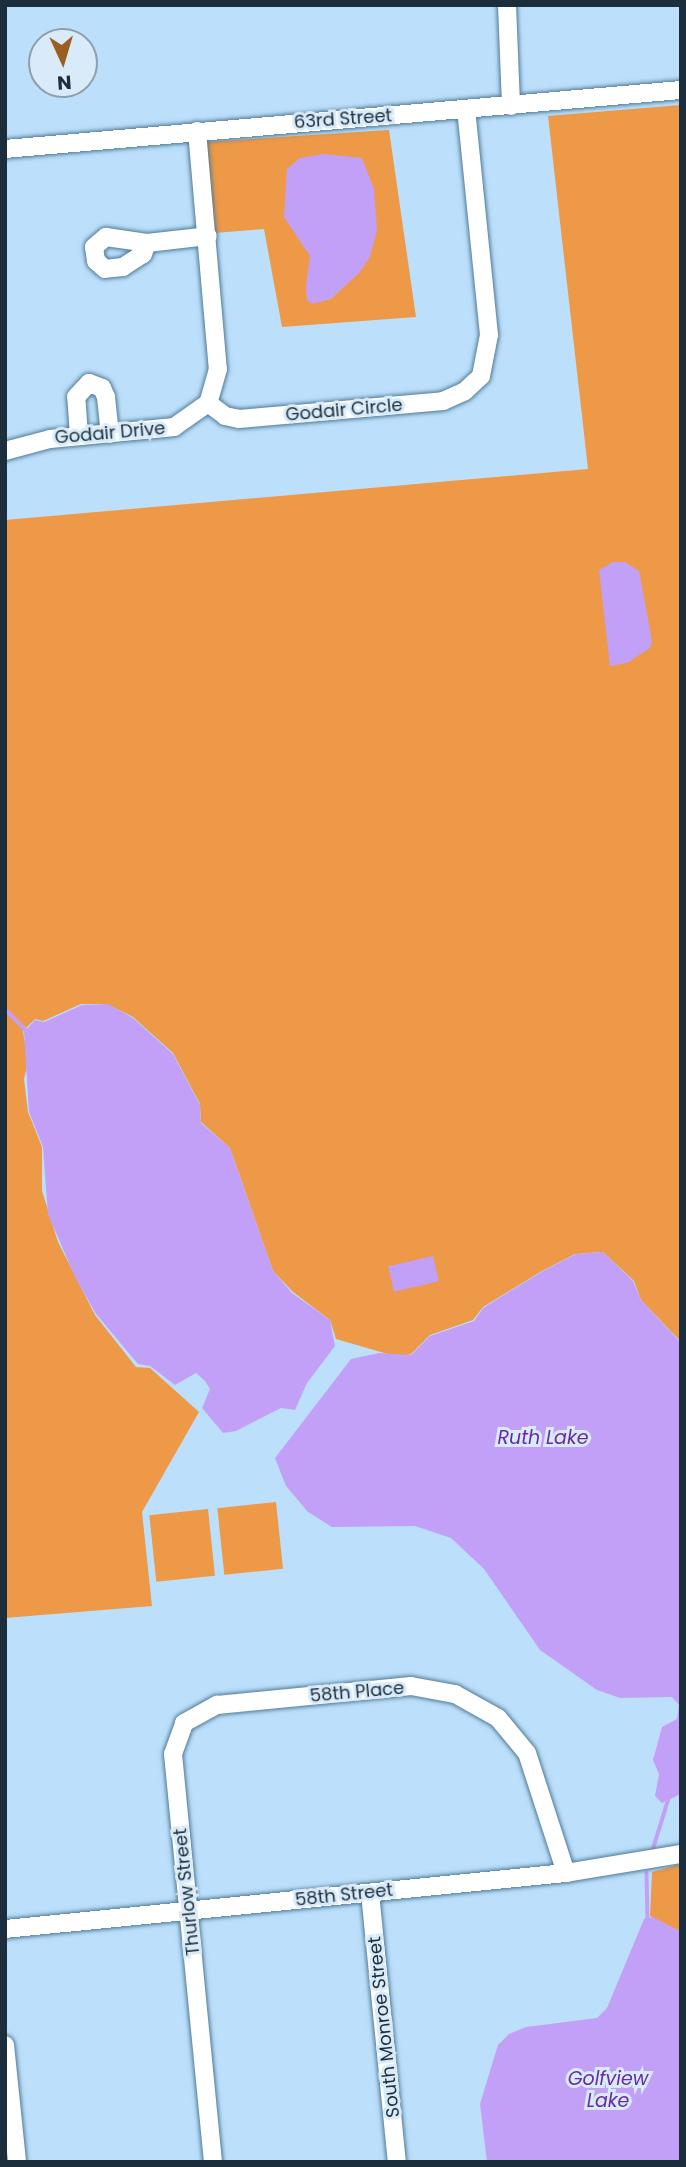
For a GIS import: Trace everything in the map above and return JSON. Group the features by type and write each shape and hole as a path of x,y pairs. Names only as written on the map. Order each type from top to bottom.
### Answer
{"street":[{"path":"507,5 511,106"},
{"name":"63rd Street","path":"5,149 681,90"},
{"name":"Godair Circle","path":"208,403 239,419 443,401 466,391 481,376 489,335 466,109"},
{"path":"197,131 218,369 208,403"},
{"path":"147,243 208,236"},
{"path":"79,436 76,397 89,383 102,388 106,397 110,434"},
{"name":"Godair Drive","path":"5,451 24,443 174,427 208,403"},
{"name":"58th Place","path":"277,1699 398,1687 437,1689 467,1699 498,1718 520,1744 536,1772 566,1874"},
{"name":"Thurlow Street","path":"213,2162 173,1754 184,1723 206,1708 277,1699"},
{"name":"58th Street","path":"5,1929 566,1874 681,1854"},
{"name":"South Monroe Street","path":"370,1893 397,2162"},
{"path":"5,2045 13,2156"}],"shaded area":[{"path":"681,105 681,1342 641,1300 634,1281 603,1252 575,1254 542,1271 483,1307 473,1320 430,1335 411,1354 398,1357 336,1339 330,1320 293,1292 273,1271 230,1148 201,1122 200,1104 173,1053 133,1017 107,1004 81,1004 43,1021 35,1019 23,1031 28,1063 24,1079 28,1112 42,1147 42,1191 58,1242 95,1315 136,1367 150,1368 199,1412 142,1512 152,1606 5,1618 5,520 588,469 548,116"},
{"path":"389,130 416,317 282,327 264,229 214,233 205,142"},
{"path":"276,1502 283,1569 224,1575 217,1508"},
{"path":"208,1509 215,1576 156,1582 149,1515"},
{"path":"681,1864 681,1932 650,1916 652,1872"}],"water":[{"path":"324,154 362,158 374,189 377,230 370,257 359,273 331,299 312,304 307,300 306,287 310,256 284,217 287,169 300,158"},
{"path":"613,562 625,562 639,571 652,641 650,648 627,663 610,666 599,570"},
{"path":"108,1004 133,1018 173,1054 200,1105 201,1123 230,1148 273,1271 292,1293 330,1320 335,1346 307,1383 295,1410 281,1408 236,1431 223,1433 202,1408 210,1389 205,1381 196,1373 175,1385 150,1366 138,1364 96,1314 75,1277 48,1214 43,1147 29,1112 24,1032 35,1020 44,1022 82,1005"},
{"name":"Ruth Lake","path":"603,1252 633,1281 641,1300 681,1343 681,1794 662,1803 655,1796 659,1774 653,1760 662,1727 677,1719 679,1705 672,1697 620,1698 597,1690 540,1650 484,1569 451,1538 415,1526 332,1527 308,1512 286,1486 275,1458 351,1359 379,1353 411,1355 430,1336 474,1321 483,1308 543,1271 576,1254"},
{"path":"433,1256 439,1281 394,1292 388,1266"},
{"name":"Golfview Lake","path":"653,1917 681,1932 681,2162 487,2162 480,2104 498,2045 509,2034 526,2027 597,2018 607,2008 644,1919"}],"waterway":[{"path":"5,1009 29,1033"},
{"path":"652,1852 669,1797"},
{"path":"647,1873 648,1920"}]}
